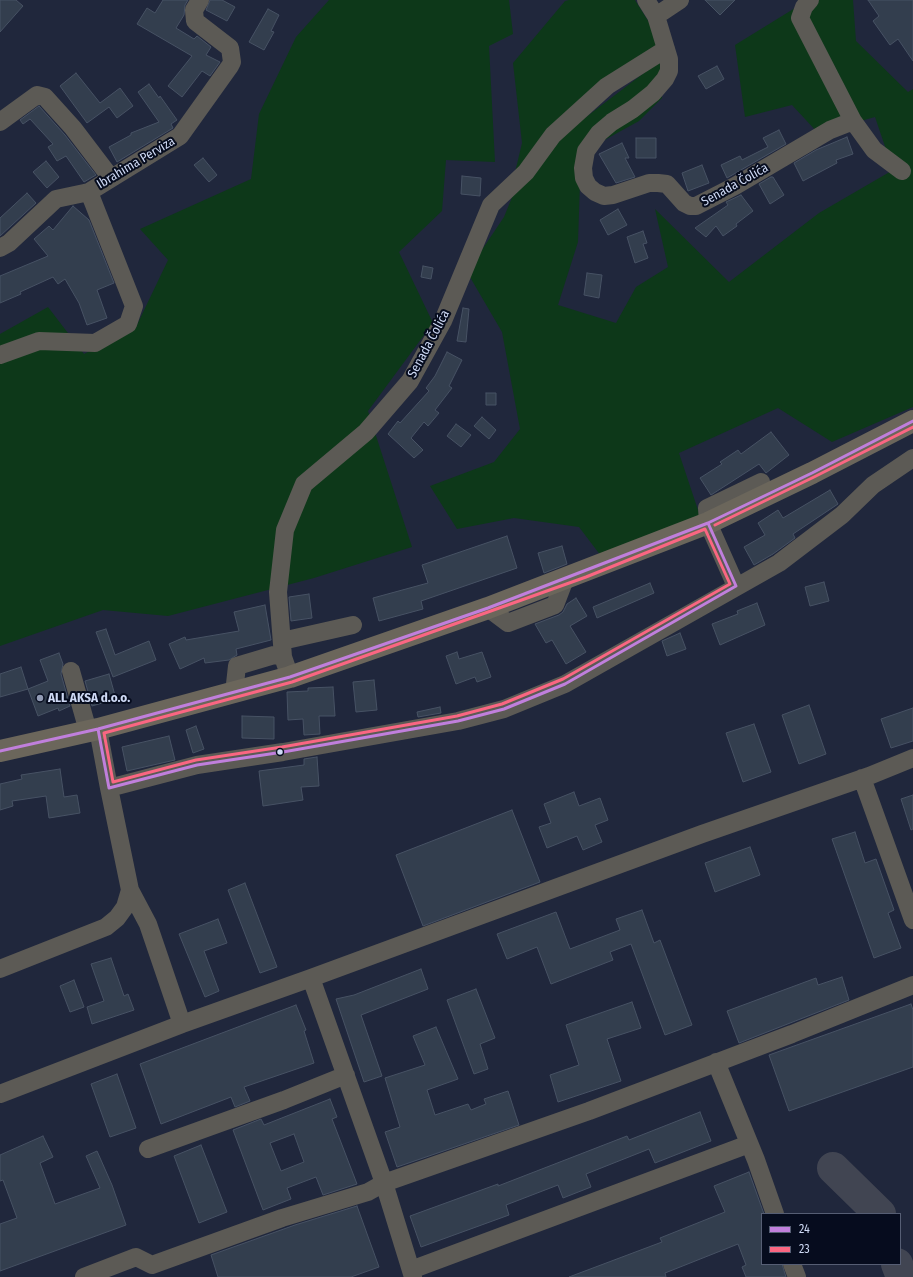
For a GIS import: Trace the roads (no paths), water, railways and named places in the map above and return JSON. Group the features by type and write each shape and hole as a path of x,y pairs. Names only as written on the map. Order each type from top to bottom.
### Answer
{"main road":[{"path":"0,751 93,730 234,693 285,658 488,608 708,523 812,473 913,421"}],"street":[{"name":"Ibrahima Perviza","path":"0,248 9,243 56,199 89,192 180,136 230,66 232,55 230,48 195,21 194,10 200,0"},
{"name":"Senada Čolića","path":"646,0 656,16 669,59 669,71 665,79 653,92 633,109 612,122 599,134 586,152 583,168 584,178 588,186 595,192 604,196 613,196 649,183 658,182 667,184 684,203 690,206 696,206 735,186 830,130 853,121"},
{"path":"656,16 680,0"},
{"path":"810,0 804,7 800,18 853,121 874,150 902,171"},
{"name":"Senada Čolića","path":"285,658 278,592 285,530 304,484 366,432 410,381 443,321 491,205 526,172 552,135 607,86 666,49"},
{"path":"0,122 38,95 45,97 53,104 73,128 111,178"},
{"name":"Ibrahima Perviza","path":"0,355 39,341 95,342 128,324 134,306 89,192"},
{"path":"109,788 197,765 284,752 458,721 504,709 565,684 779,563 842,515 873,485 913,458"},
{"path":"736,586 708,523 707,508 761,482"},
{"path":"285,658 353,625"},
{"path":"71,671 93,730 109,788 130,890 148,924 182,1024"},
{"path":"0,1094 182,1024 312,978 702,834 862,778 913,758"},
{"path":"862,778 912,916"},
{"path":"0,969 106,927 117,918 125,907 130,890"},
{"path":"312,978 384,1183 412,1274 749,1144"},
{"path":"84,1277 136,1257 152,1265 282,1218 368,1192 384,1183 589,1111 913,985"},
{"path":"716,1062 775,1213"},
{"path":"148,1149 284,1100 346,1075"},
{"path":"792,1265 797,1277"}],"place":[{"name":"ALL AKSA d.o.o.","path":"40,698"}]}
